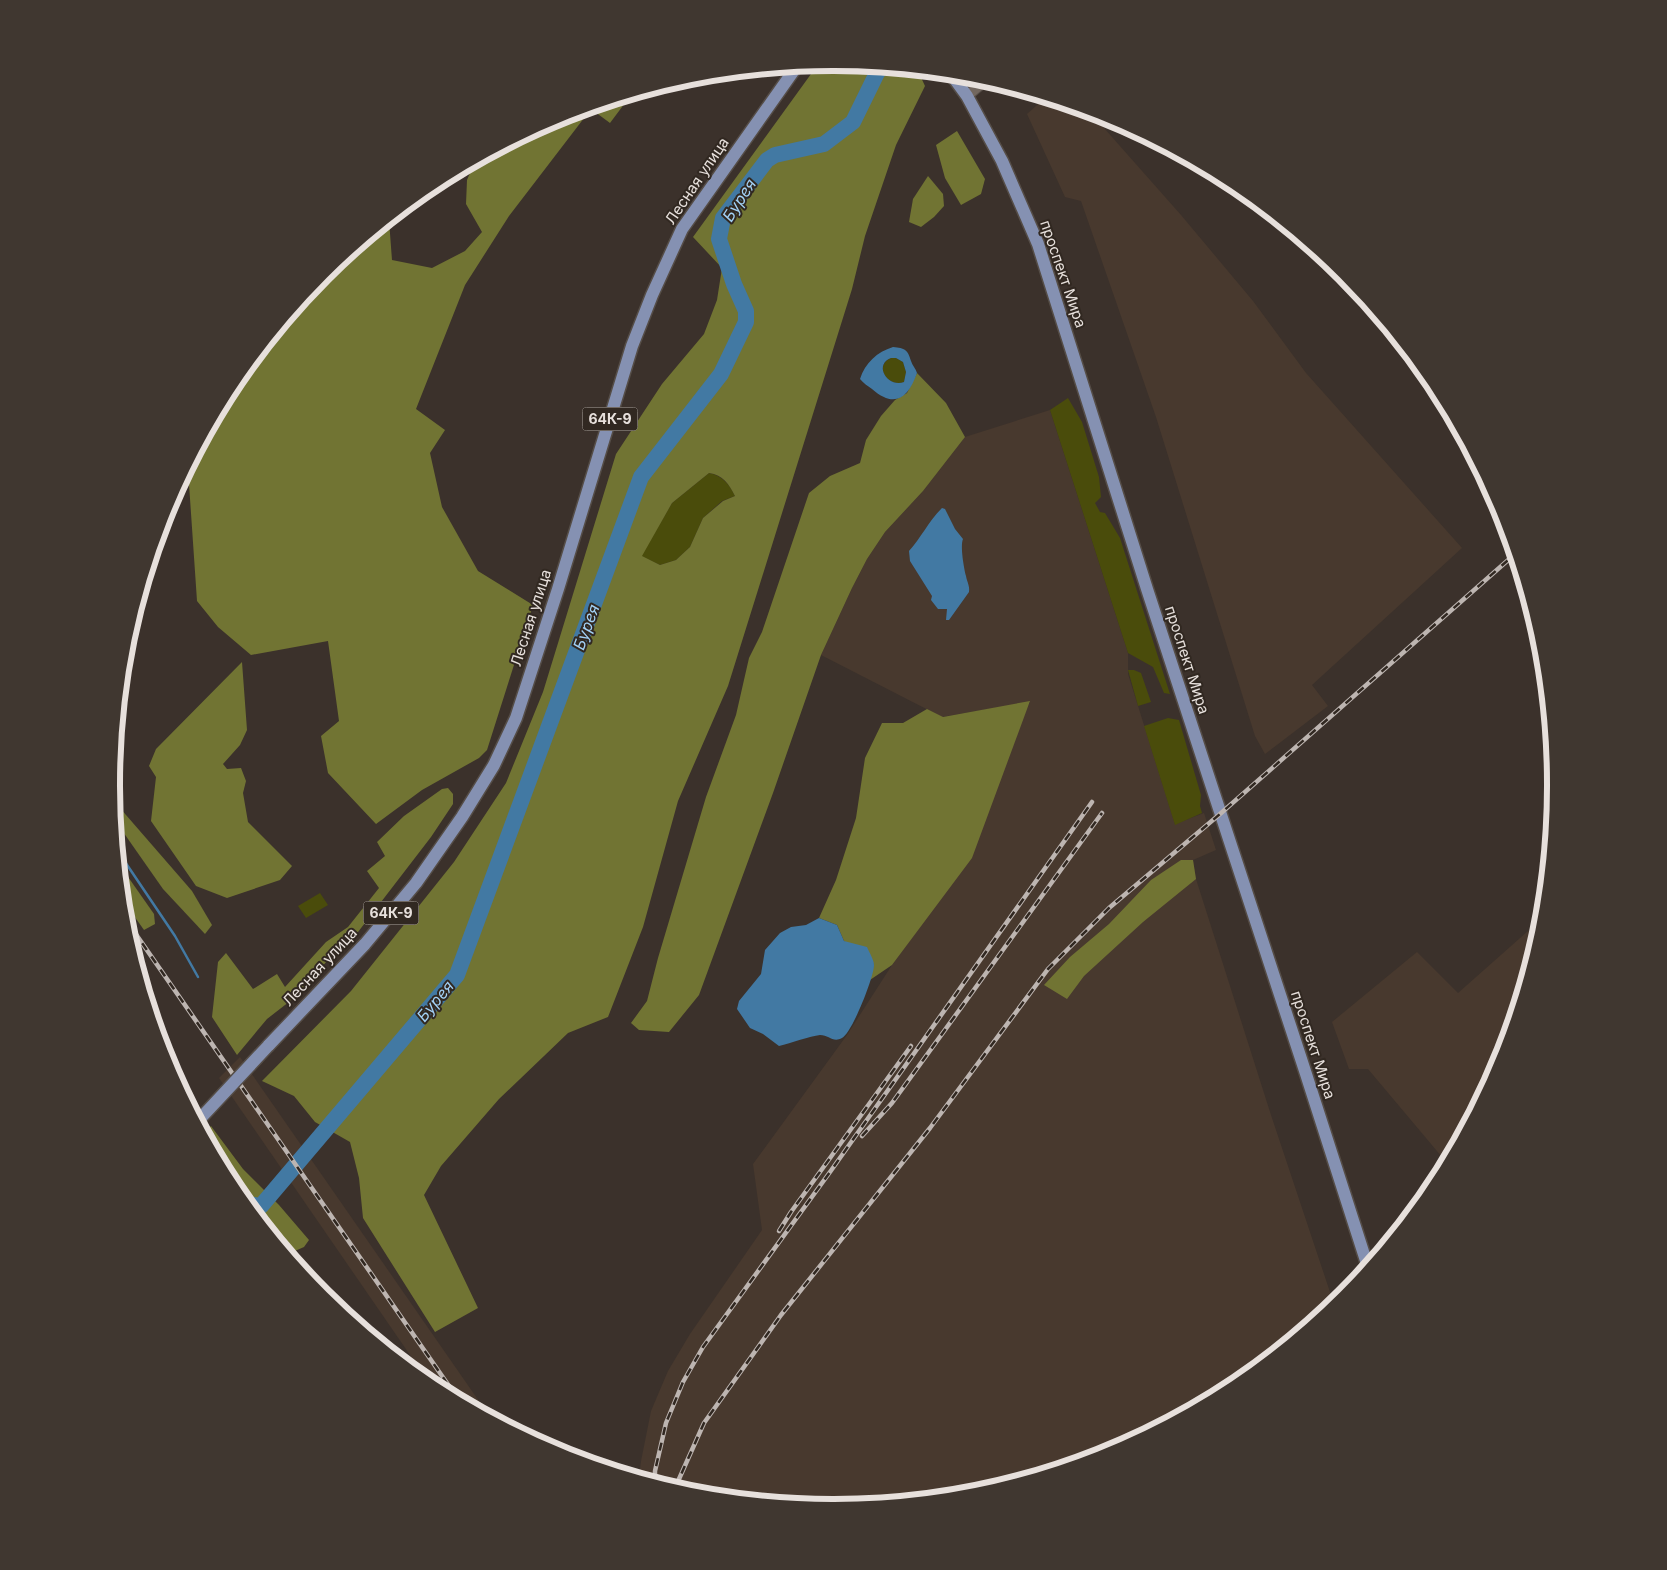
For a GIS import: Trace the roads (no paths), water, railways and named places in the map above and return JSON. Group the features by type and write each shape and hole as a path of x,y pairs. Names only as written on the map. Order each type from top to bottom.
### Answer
{"main road":[{"name":"Лесная улица","path":"202,1117 365,944 416,883 462,817 494,764 516,718 558,589 632,346 652,295 682,230 792,73"},
{"name":"проспект Мира","path":"957,82 967,96 1002,161 1038,244 1147,589 1366,1260"}],"street":[{"path":"967,96 978,86"}],"water":[{"path":"893,347 905,350 909,354 917,373 909,389 900,398 887,398 880,395 860,379 868,363 887,349","holes":["896,358 903,362 906,372 904,382 893,382 888,379 883,370 886,361"]},
{"path":"942,508 945,509 955,529 963,539 963,557 969,588 969,592 949,620 946,620 947,609 938,609 931,600 932,596 910,561 909,551"},
{"path":"819,918 837,925 844,941 867,947 874,965 870,981 857,1016 842,1038 836,1040 820,1035 779,1046 763,1034 750,1028 737,1009 739,1001 761,974 765,950 780,933 791,927 806,925"}],"waterway":[{"name":"Бурея","path":"257,1205 261,1206 457,975 641,477 721,374 746,322 746,311 734,284 719,239 723,218 767,160 775,155 824,144 853,122 877,73"},
{"path":"124,861 175,936 198,977"}],"railway":[{"path":"678,1481 704,1423 781,1315 930,1128 1048,969 1109,908 1220,814 1510,559"},
{"path":"655,1475 666,1423 683,1382 703,1347 830,1172 1092,802"},
{"path":"862,1136 892,1103 1102,813"},
{"path":"135,933 448,1385"},
{"path":"779,1231 911,1046"}]}
